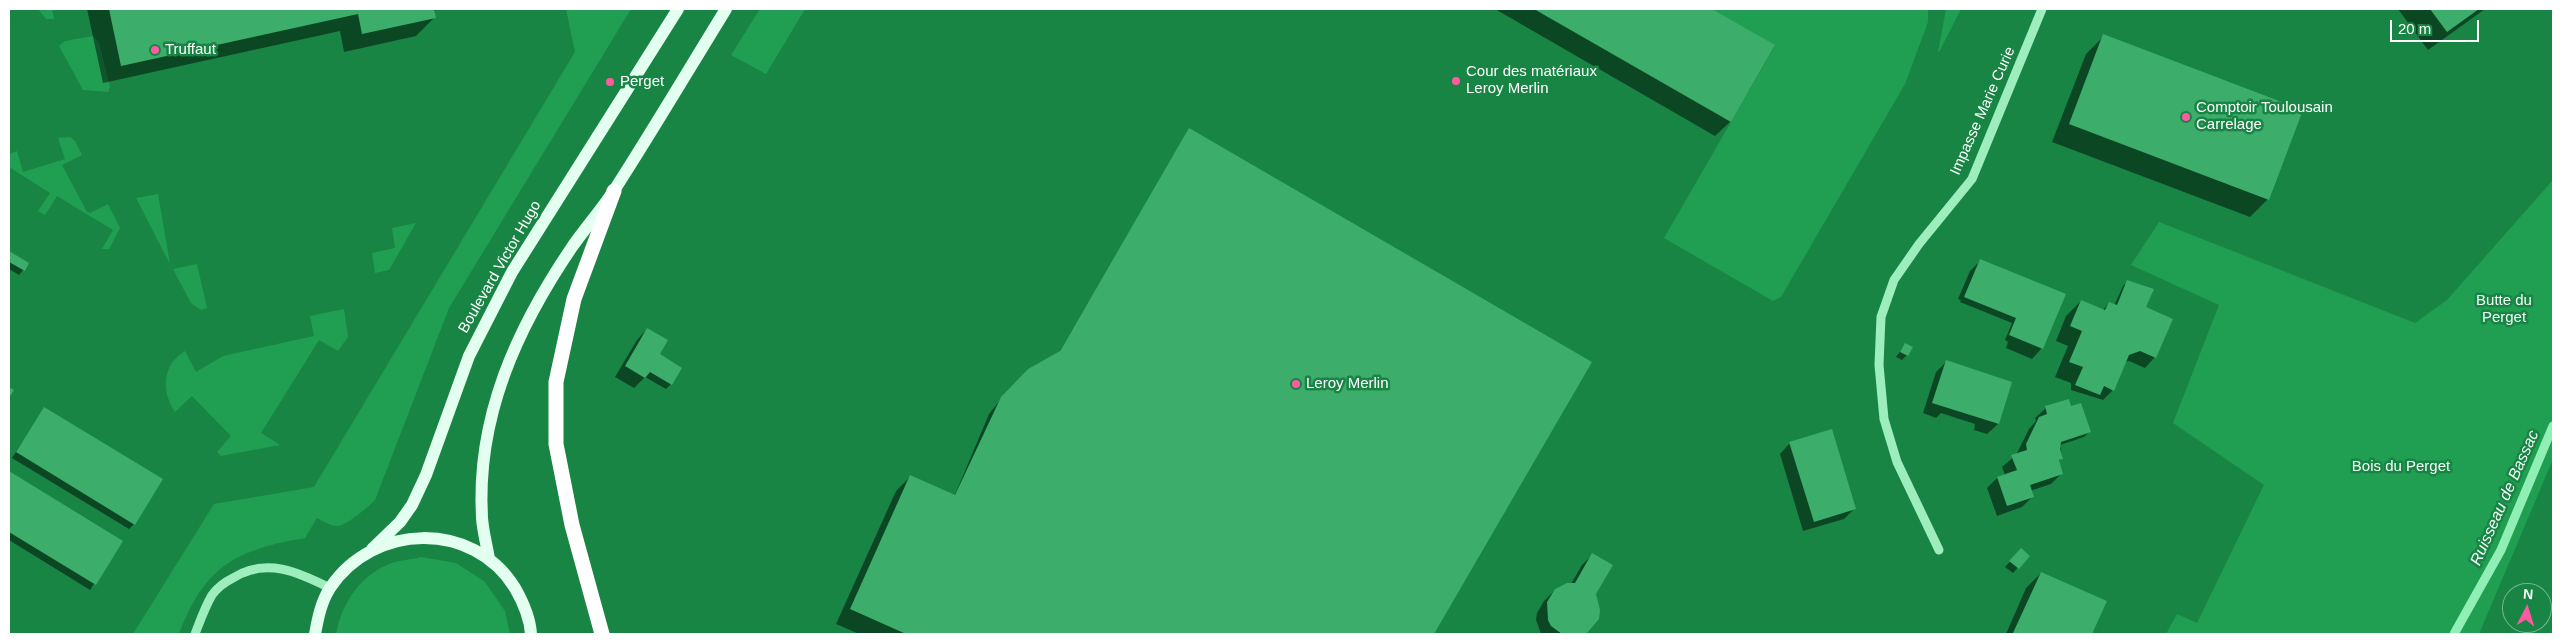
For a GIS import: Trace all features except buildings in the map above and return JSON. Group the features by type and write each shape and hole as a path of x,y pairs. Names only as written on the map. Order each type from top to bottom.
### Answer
{"highway":[{"path":"602,634 572,525 556,444 556,382 574,299 614,191"}],"main road":[{"name":"Boulevard Victor Hugo","path":"372,549 400,522 412,505 426,475 469,356 512,272 678,9"},
{"path":"489,559 482,519 482,474 498,389 522,331 572,248 614,191 726,9"},
{"path":"315,634 319,612 330,588 348,566 372,549 391,542 411,537 432,537 471,548 489,559 508,578 522,601 531,634"}],"street":[{"name":"Impasse Marie Curie","path":"1939,550 1897,462 1884,419 1879,365 1882,316 1894,280 1919,244 1972,179 2042,9"},
{"path":"196,634 213,594 224,583 245,571 270,566 300,573 330,588"}],"green space":[{"path":"38,9 52,9 54,19 46,19"},
{"path":"566,9 631,9 449,308 375,500 343,525 333,526 317,518 305,538 259,548 226,565 212,577 200,592 179,634 133,634 214,504 314,487 575,52"},
{"path":"760,9 805,9 766,74 731,55"},
{"path":"1712,9 1928,9 1928,22 1905,84 1781,297 1773,301 1664,238 1775,46"},
{"path":"1946,9 1961,9 1938,52"},
{"path":"93,36 99,42 110,87 108,92 83,90 59,46 65,41"},
{"path":"70,137 75,141 82,155 62,165 87,212 90,213 108,204 120,228 109,249 102,249 113,230 57,196 45,215 38,211 50,193 9,167 9,154 17,151 23,172 65,159 58,138"},
{"name":"Bois du Perget","path":"2553,180 2553,459 2479,634 2166,634 2177,614 2197,623 2264,485 2173,423 2219,305 2131,265 2159,222 2415,323 2447,300"},
{"path":"158,194 170,264 136,198"},
{"path":"416,223 389,270 375,273 372,253 395,248 392,228"},
{"path":"197,264 207,308 201,310 191,303 173,269"},
{"path":"344,309 348,337 338,351 319,340 261,433 280,445 221,456 217,452 231,436 192,396 175,412 170,404 166,387 168,371 177,357 185,351 196,372 223,356 314,336 310,316"},
{"path":"421,557 456,563 485,582 505,611 510,634 336,634 347,602 368,577 391,563"}],"waterway":[{"name":"Ruisseau de Bassac","path":"2454,634 2501,550 2553,426"}],"place":[{"name":"Truffaut","path":"155,50"},
{"name":"Cour des matériaux Leroy Merlin","path":"1456,81"},
{"name":"Perget","path":"610,82"},
{"name":"Comptoir Toulousain Carrelage","path":"2186,117"},
{"name":"Leroy Merlin","path":"1296,384"}],"park label":[{"name":"Butte du Perget","path":"2504,310"}]}
